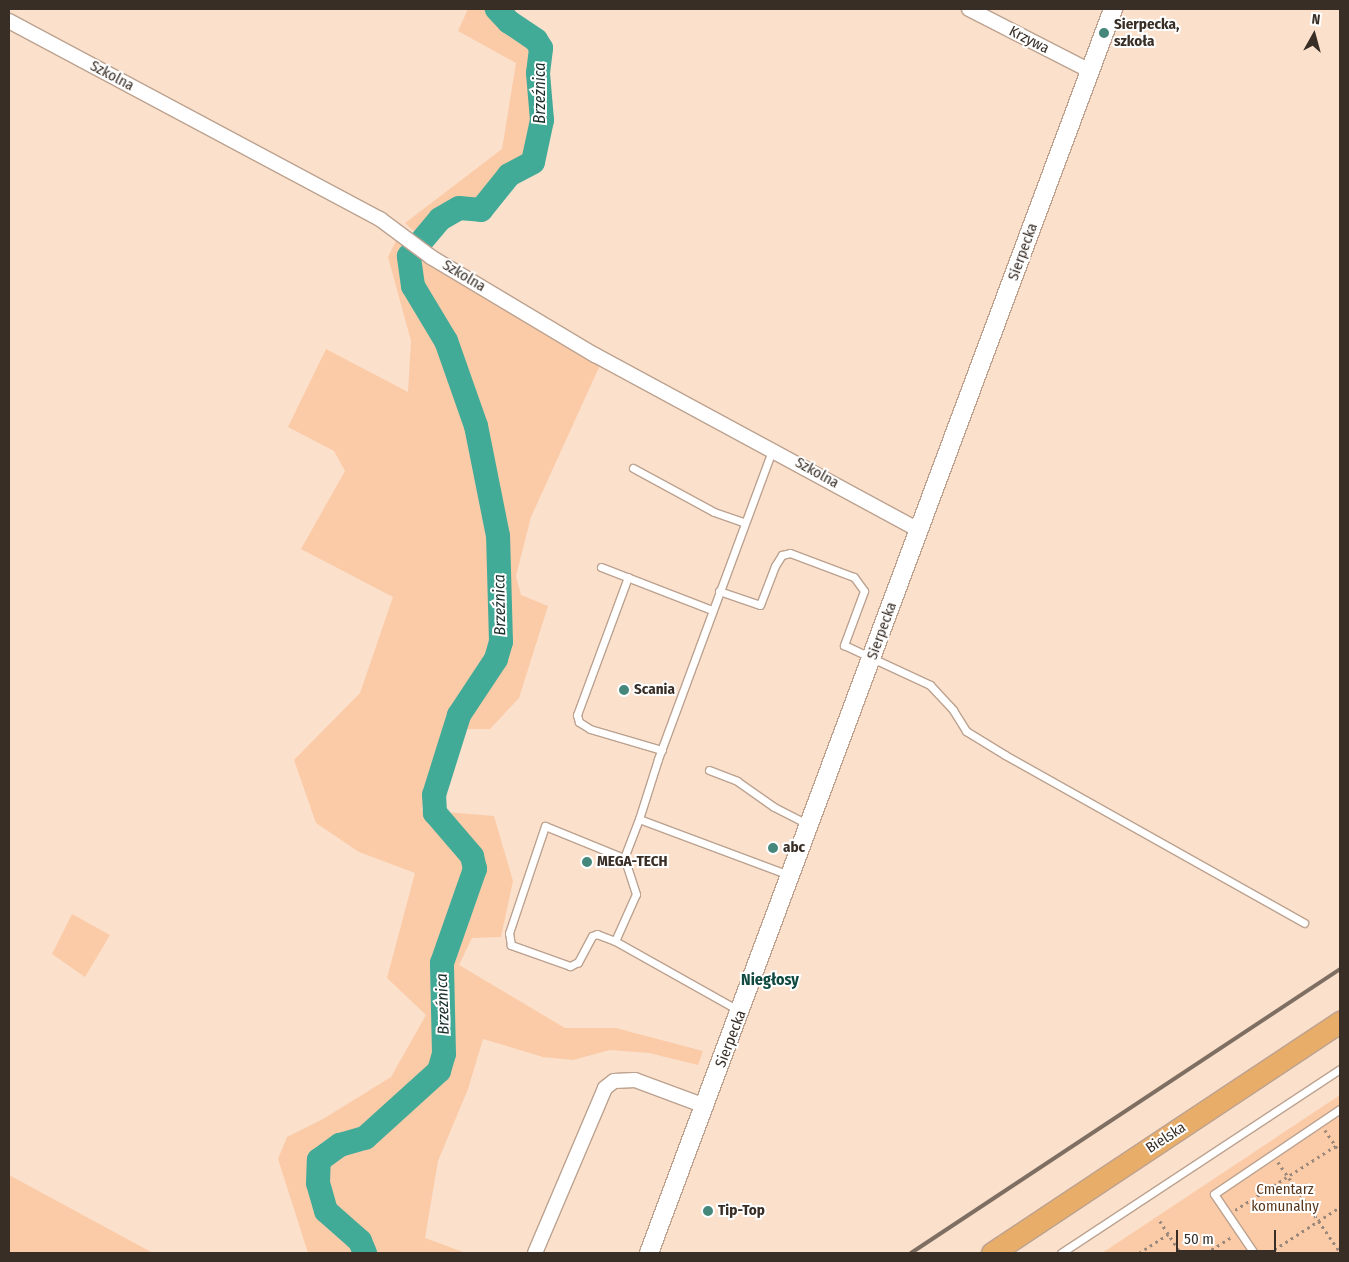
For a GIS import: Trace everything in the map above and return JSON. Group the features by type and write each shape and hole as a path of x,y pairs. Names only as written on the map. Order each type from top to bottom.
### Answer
{"main road":[{"name":"Bielska","path":"992,1253 1340,1022"}],"street":[{"name":"Krzywa","path":"969,9 1090,71"},
{"name":"Sierpecka","path":"649,1253 792,876 1113,9"},
{"name":"Szkolna","path":"9,21 380,219 431,257 595,355 773,448 919,530"},
{"path":"535,1253 605,1088 614,1081 635,1080 705,1106"}],"lane":[{"path":"615,941 636,894 624,858 743,522 773,448"},
{"path":"633,468 714,512 743,522"},
{"path":"719,591 760,605 775,566 782,555 790,553 854,576 864,591 844,645 930,685 952,710 966,731 1304,923"},
{"path":"601,567 712,610"},
{"path":"628,578 577,715 579,722 590,730 662,750"},
{"path":"709,770 737,781 786,814 810,825"},
{"path":"639,819 792,876"},
{"path":"624,858 545,826 509,933 511,945 570,966 578,962 592,936 597,934 615,941 741,1011"},
{"path":"1061,1253 1340,1069"},
{"path":"1254,1253 1214,1194 1340,1109"}],"path":[{"path":"1320,1123 1340,1152"},
{"path":"1228,1215 1340,1143"},
{"path":"1273,1154 1340,1252"},
{"path":"1269,1253 1340,1207"},
{"path":"1160,1221 1181,1253"},
{"path":"1206,1253 1239,1232"},
{"path":"1139,1253 1168,1234"}],"green space":[{"path":"468,9 494,9 501,14 506,25 536,44 538,54 534,71 538,101 534,108 540,121 538,133 531,158 498,179 489,197 477,207 464,202 435,213 420,237 405,223 502,149 516,63 458,31"},
{"path":"397,239 413,249 423,262 600,365 531,517 516,576 521,595 548,606 519,698 490,729 443,729 442,760 421,810 494,816 513,881 501,937 472,938 459,965 565,1028 616,1028 703,1051 698,1065 649,1053 610,1050 573,1060 543,1057 483,1039 468,1089 438,1161 425,1238 466,1253 308,1253 278,1159 287,1137 323,1119 391,1077 426,1015 387,978 415,873 359,852 316,823 294,760 360,693 393,597 301,549 345,471 334,451 288,427 326,349 408,392 411,341 388,257"},
{"path":"72,914 110,935 85,977 52,954"},
{"name":"Cmentarz komunalny","path":"1340,1095 1340,1253 1102,1253"},
{"path":"9,1175 153,1253 9,1253"}],"waterway":[{"name":"Brzeźnica","path":"365,1253 360,1241 326,1211 318,1183 319,1160 340,1145 365,1138 439,1071 444,1054 442,963 475,869 472,856 435,813 434,795 459,715 496,659 501,642 498,536 476,426 446,341 413,286 409,256 440,219 459,208 481,210 509,175 533,162 542,120 538,73 541,48 536,40 509,22 497,9"}],"railway":[{"path":"911,1253 1340,969"}],"place":[{"name":"Sierpecka, szkoła","path":"1104,33"},
{"name":"Scania","path":"624,690"},
{"name":"abc","path":"773,848"},
{"name":"MEGA-TECH","path":"587,862"},
{"name":"Tip-Top","path":"708,1211"}],"district":[{"name":"Niegłosy","path":"770,980"}]}
